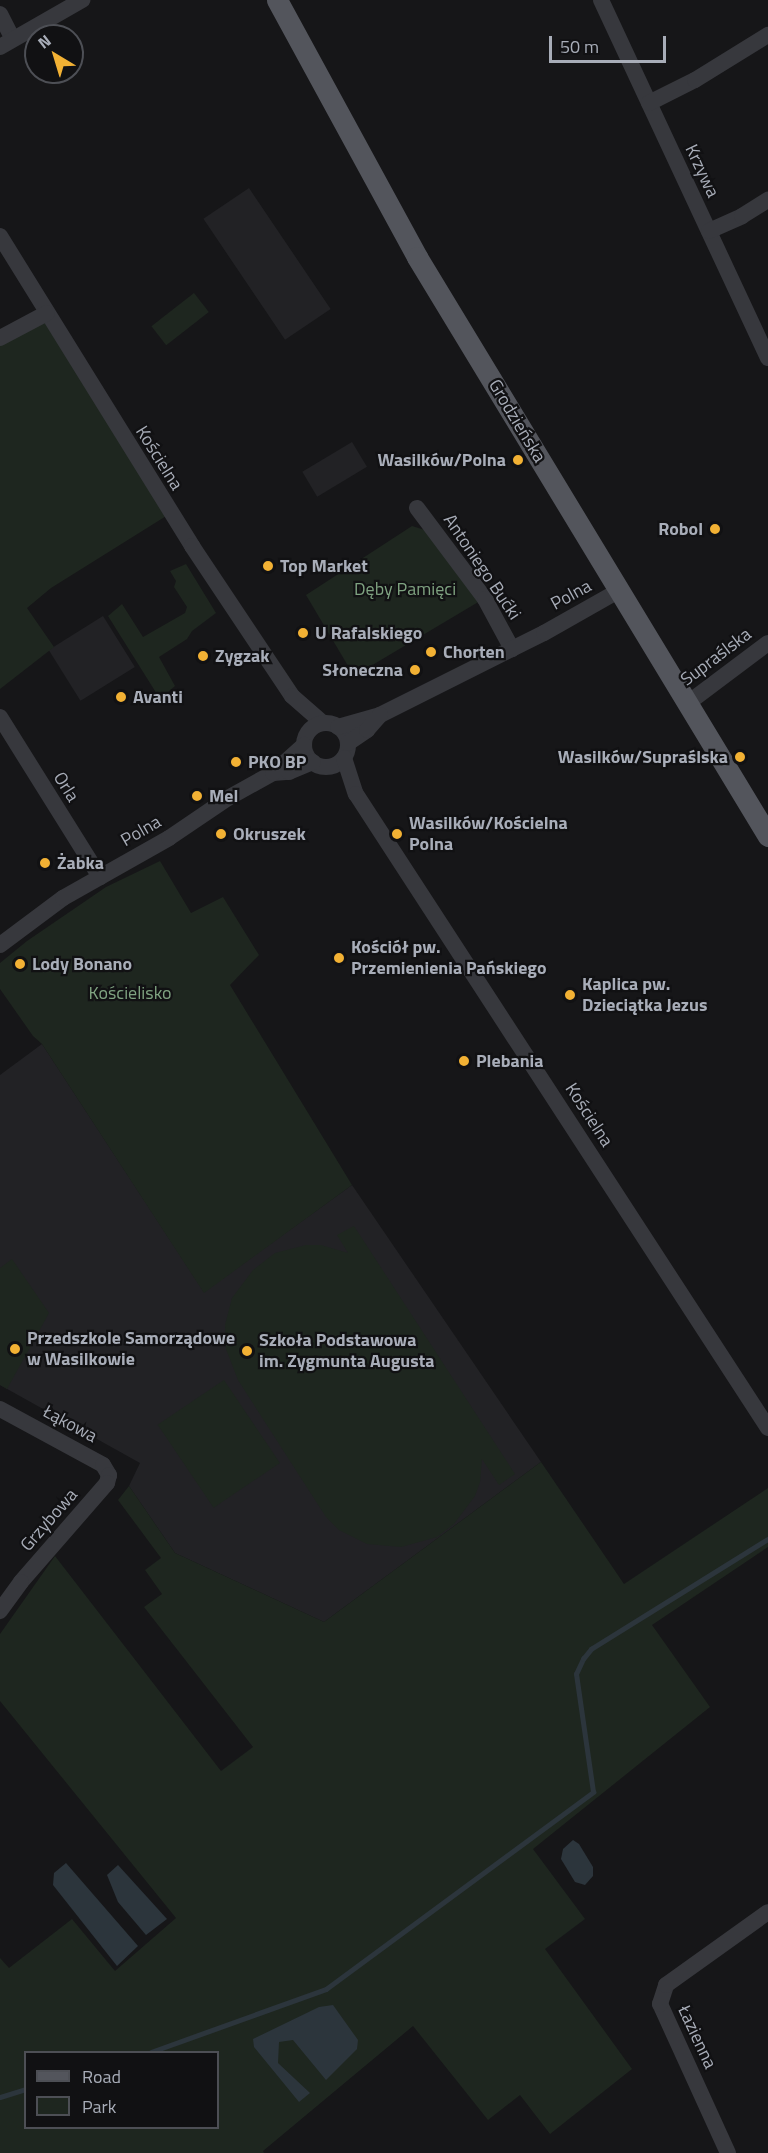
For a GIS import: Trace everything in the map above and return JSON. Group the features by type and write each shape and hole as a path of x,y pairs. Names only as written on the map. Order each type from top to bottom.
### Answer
{"main road":[{"name":"Grodzieńska","path":"277,0 417,256 768,836"}],"street":[{"path":"0,14 7,43 82,0"},
{"name":"Krzywa","path":"602,0 768,358"},
{"path":"649,103 695,80 768,35"},
{"path":"709,231 742,216 768,200"},
{"name":"Kościelna","path":"0,236 171,513 292,696 306,740 320,765 357,795 768,1428"},
{"path":"0,338 47,313"},
{"name":"Antoniego Bućki","path":"417,508 485,599 512,649"},
{"name":"Polna","path":"0,945 32,919 273,773 306,740 331,725 380,715 512,649 620,590"},
{"name":"Supraślska","path":"688,704 768,643"},
{"name":"Kościelna","path":"292,696 331,725 346,751 357,795"},
{"name":"Polna","path":"273,773 320,765 346,751 380,715"},
{"name":"Orla","path":"0,717 100,877"},
{"name":"Łąkowa","path":"0,1409 103,1465 108,1471 107,1483"},
{"name":"Grzybowa","path":"0,1611 21,1582 107,1483"},
{"name":"Łazienna","path":"728,2153 660,2004 666,1985 768,1912"}],"shaded area":[{"path":"249,188 331,309 285,340 203,219"},
{"path":"352,442 367,467 317,497 302,472"},
{"path":"103,616 135,667 81,701 49,650"},
{"name":"Szkoła Podstawowa im. Zygmunta Augusta","path":"42,1044 204,1292 352,1185 541,1462 324,1622 175,1553 129,1486 140,1463 0,1385 0,1075"},
{"path":"573,1840 579,1844 593,1867 593,1876 585,1885 575,1882 561,1859 563,1849"},
{"path":"66,1863 138,1946 117,1966 53,1885 54,1873"},
{"path":"118,1865 167,1919 146,1935 118,1902 107,1875"},
{"path":"333,2005 358,2040 357,2049 326,2080 293,2040 279,2042 278,2063 310,2093 299,2102 254,2047 253,2039 319,2007"}],"green space":[{"path":"194,293 209,312 166,345 151,326"},
{"path":"51,320 171,513 51,588 27,608 54,647 0,689 0,343"},
{"name":"Dęby Pamięci","path":"412,526 425,530 480,601 354,676 306,595"},
{"path":"186,564 216,613 192,631 187,639 159,657 175,686 160,699 108,616 122,604 143,637 185,613 187,607 174,587 176,581 170,571"},
{"name":"Kościelisko","path":"160,861 191,913 223,897 259,955 230,985 352,1185 204,1293 42,1044 33,1036 0,989 0,963 27,941 106,887"},
{"path":"354,1226 515,1474 499,1485 482,1459 480,1482 475,1496 454,1524 437,1537 401,1547 367,1544 339,1530 326,1517 238,1380 226,1349 225,1325 232,1298 253,1270 275,1253 306,1245 321,1245 348,1253 337,1235"},
{"name":"Przedszkole Samorządowe w Wasilkowie","path":"12,1259 49,1313 7,1389 0,1385 0,1268"},
{"path":"224,1380 280,1463 214,1508 158,1425"},
{"path":"541,1462 624,1584 768,1488 768,1547 652,1625 710,1707 533,1849 585,1919 545,1949 632,2069 550,2134 520,2095 488,2120 413,2026 263,2151 264,2153 0,2153 0,1958 9,1968 72,1919 115,1971 176,1918 0,1701 0,1634 55,1556 221,1771 253,1747 144,1607 162,1594 145,1570 161,1558 118,1500 129,1486 175,1553 324,1622"}],"waterway":[{"path":"154,2051 326,1989 593,1792 576,1674 583,1659 591,1649 768,1539"},
{"path":"0,2097 24,2090"}],"place":[{"name":"Wasilków/Polna","path":"518,460"},
{"name":"Robol","path":"715,529"},
{"name":"Top Market","path":"268,566"},
{"name":"U Rafalskiego","path":"303,633"},
{"name":"Chorten","path":"431,652"},
{"name":"Zygzak","path":"203,656"},
{"name":"Słoneczna","path":"415,670"},
{"name":"Avanti","path":"121,697"},
{"name":"Wasilków/Supraślska","path":"740,757"},
{"name":"PKO BP","path":"236,762"},
{"name":"Mel","path":"197,796"},
{"name":"Okruszek","path":"221,834"},
{"name":"Wasilków/Kościelna Polna","path":"397,834"},
{"name":"Żabka","path":"45,863"},
{"name":"Kościół pw. Przemienienia Pańskiego","path":"339,958"},
{"name":"Lody Bonano","path":"20,964"},
{"name":"Kaplica pw. Dzieciątka Jezus","path":"570,995"},
{"name":"Plebania","path":"464,1061"},
{"name":"Przedszkole Samorządowe w Wasilkowie","path":"15,1349"},
{"name":"Szkoła Podstawowa im. Zygmunta Augusta","path":"247,1351"}]}
